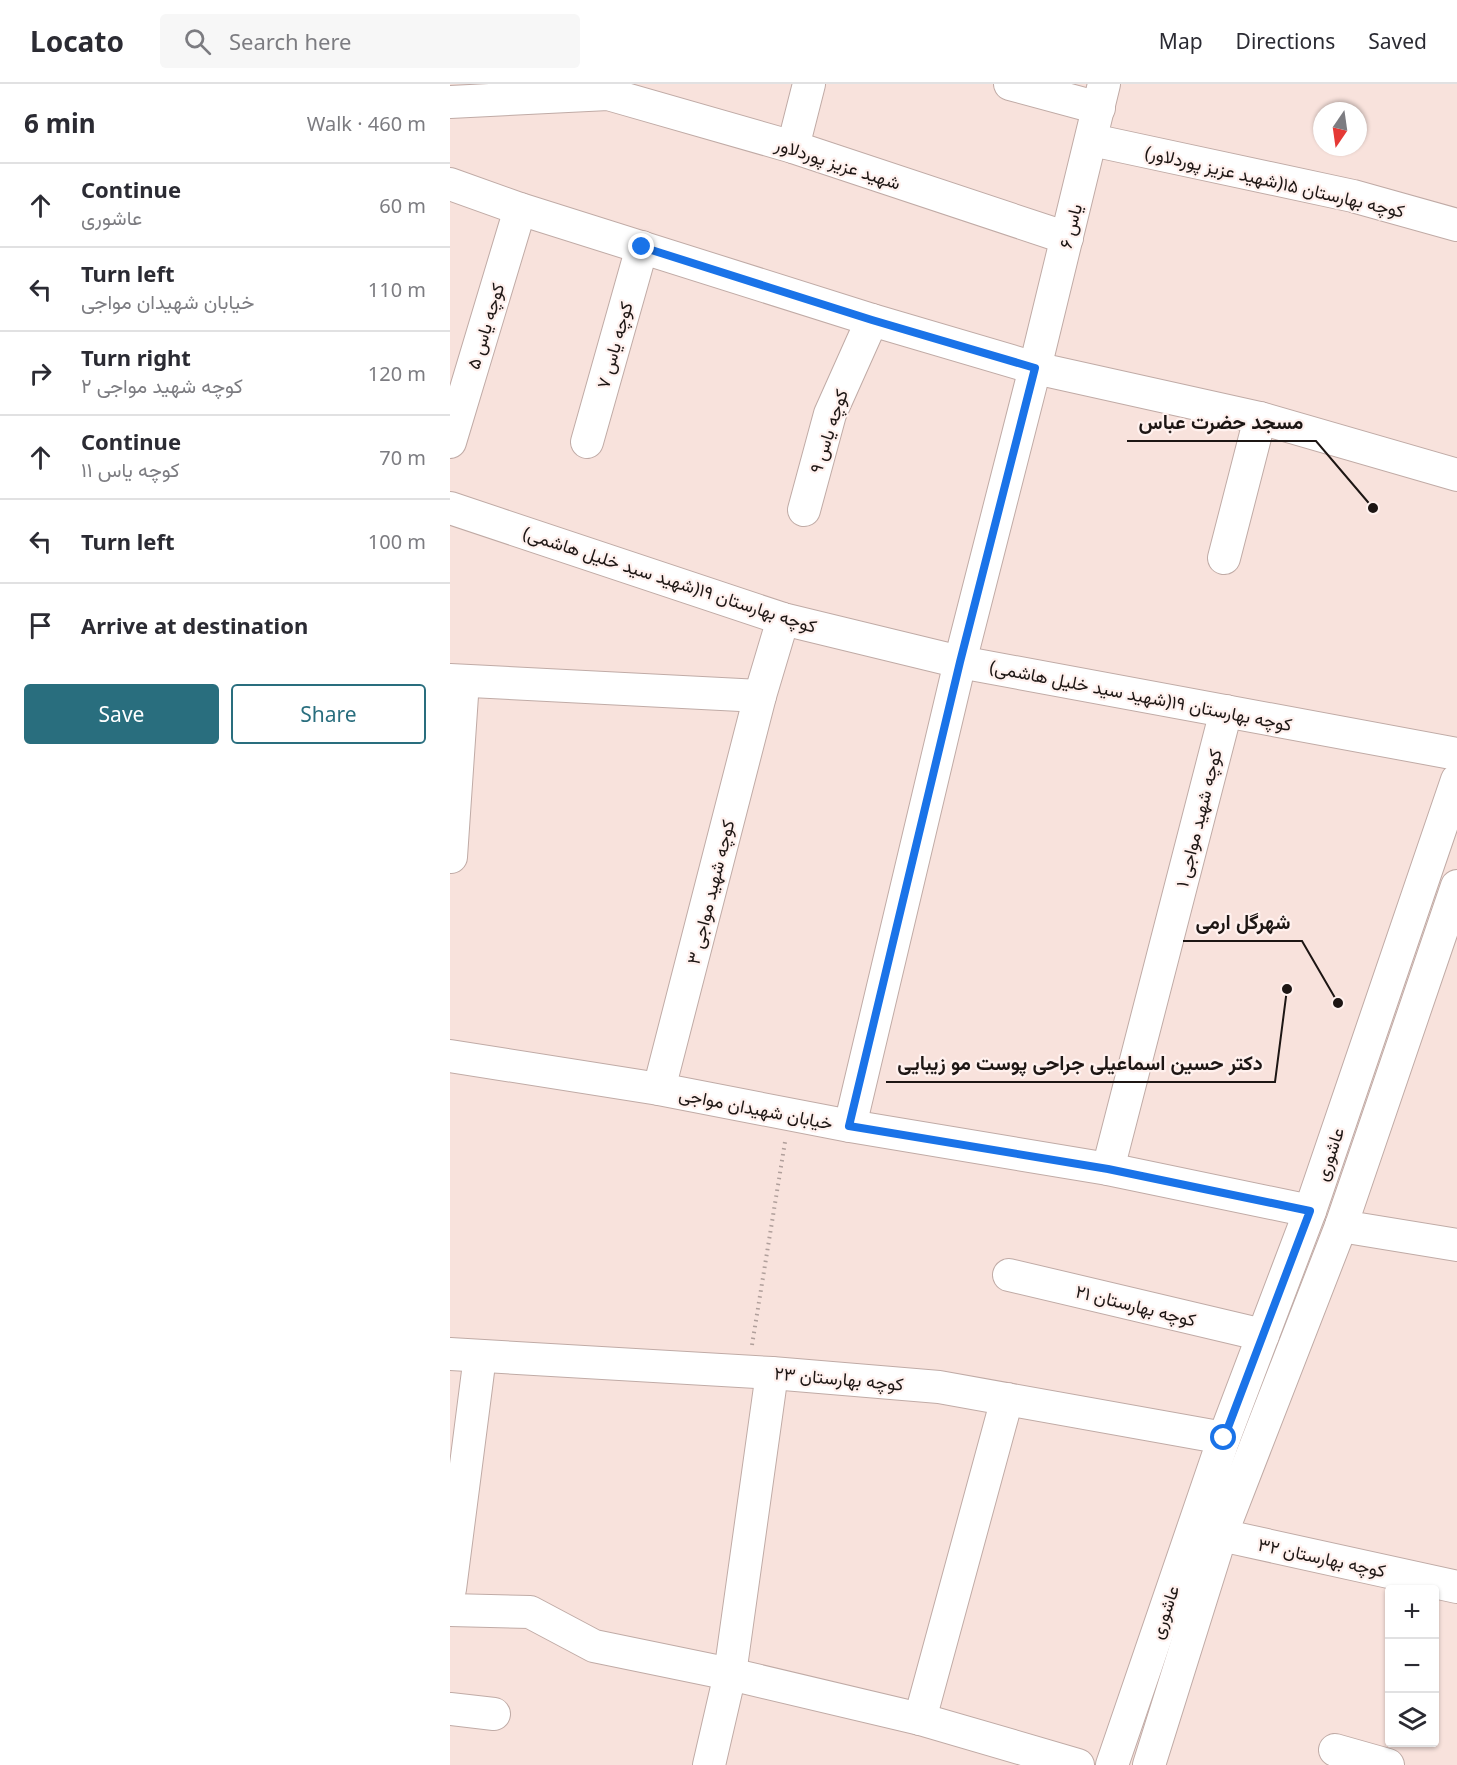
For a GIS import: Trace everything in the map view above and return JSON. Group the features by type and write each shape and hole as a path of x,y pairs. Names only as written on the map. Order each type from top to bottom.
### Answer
{"street":[{"path":"793,147 809,84"},
{"path":"1010,84 1102,96"},
{"name":"شهید عزیز پوردلاور","path":"450,102 609,89 1067,238"},
{"name":"یاس ۶","path":"849,1126 960,662 1102,96"},
{"name":"کوچه بهارستان ۱۵(شهید عزیز پوردلاور)","path":"1092,140 1353,196 1457,225"},
{"path":"450,184 520,209 872,320 1035,368 1260,418 1457,475"},
{"name":"کوچه یاس ۵","path":"450,442 520,209"},
{"name":"کوچه یاس ۷","path":"587,442 642,247"},
{"name":"کوچه یاس ۹","path":"804,510 830,414 872,320"},
{"path":"1224,558 1260,418"},
{"name":"کوچه بهارستان ۱۹(شهید سید خلیل هاشمی)","path":"450,507 783,619 960,662 1457,754"},
{"name":"کوچه شهید مواجی ۳","path":"659,1089 760,696 783,619"},
{"path":"451,857 457,681 760,696"},
{"name":"کوچه شهید مواجی ۱","path":"1108,1169 1226,711"},
{"name":"عاشوری","path":"1112,1765 1224,1438 1310,1211 1457,780"},
{"name":"عاشوری","path":"1149,1765 1221,1535 1341,1226 1456,894"},
{"name":"خیابان شهیدان مواجی","path":"450,1056 659,1089 849,1126 1108,1169 1310,1211"},
{"path":"1341,1226 1457,1245"},
{"name":"کوچه بهارستان ۲۱","path":"1009,1275 1263,1335"},
{"path":"450,1589 465,1355"},
{"name":"کوچه بهارستان ۲۳","path":"465,1355 759,1372 939,1386 1224,1438"},
{"path":"709,1765 730,1674 759,1372"},
{"path":"920,1719 1007,1399"},
{"name":"کوچه بهارستان ۳۲","path":"1221,1535 1457,1587"},
{"path":"450,1610 530,1612 594,1646 730,1674 920,1719 1078,1765"},
{"path":"450,1709 494,1714"},
{"path":"1335,1750 1388,1765"}],"path":[{"path":"759,1372 790,1114"}],"place":[{"name":"مسجد حضرت عباس","path":"1373,508"},
{"name":"دکتر حسین اسماعیلی جراحی پوست مو زیبایی","path":"1287,989"},
{"name":"شهرگل ارمی","path":"1338,1003"}],"route":[{"path":"642,247 872,320 1035,368 960,662 849,1126 1108,1169 1310,1211 1224,1438"}]}
